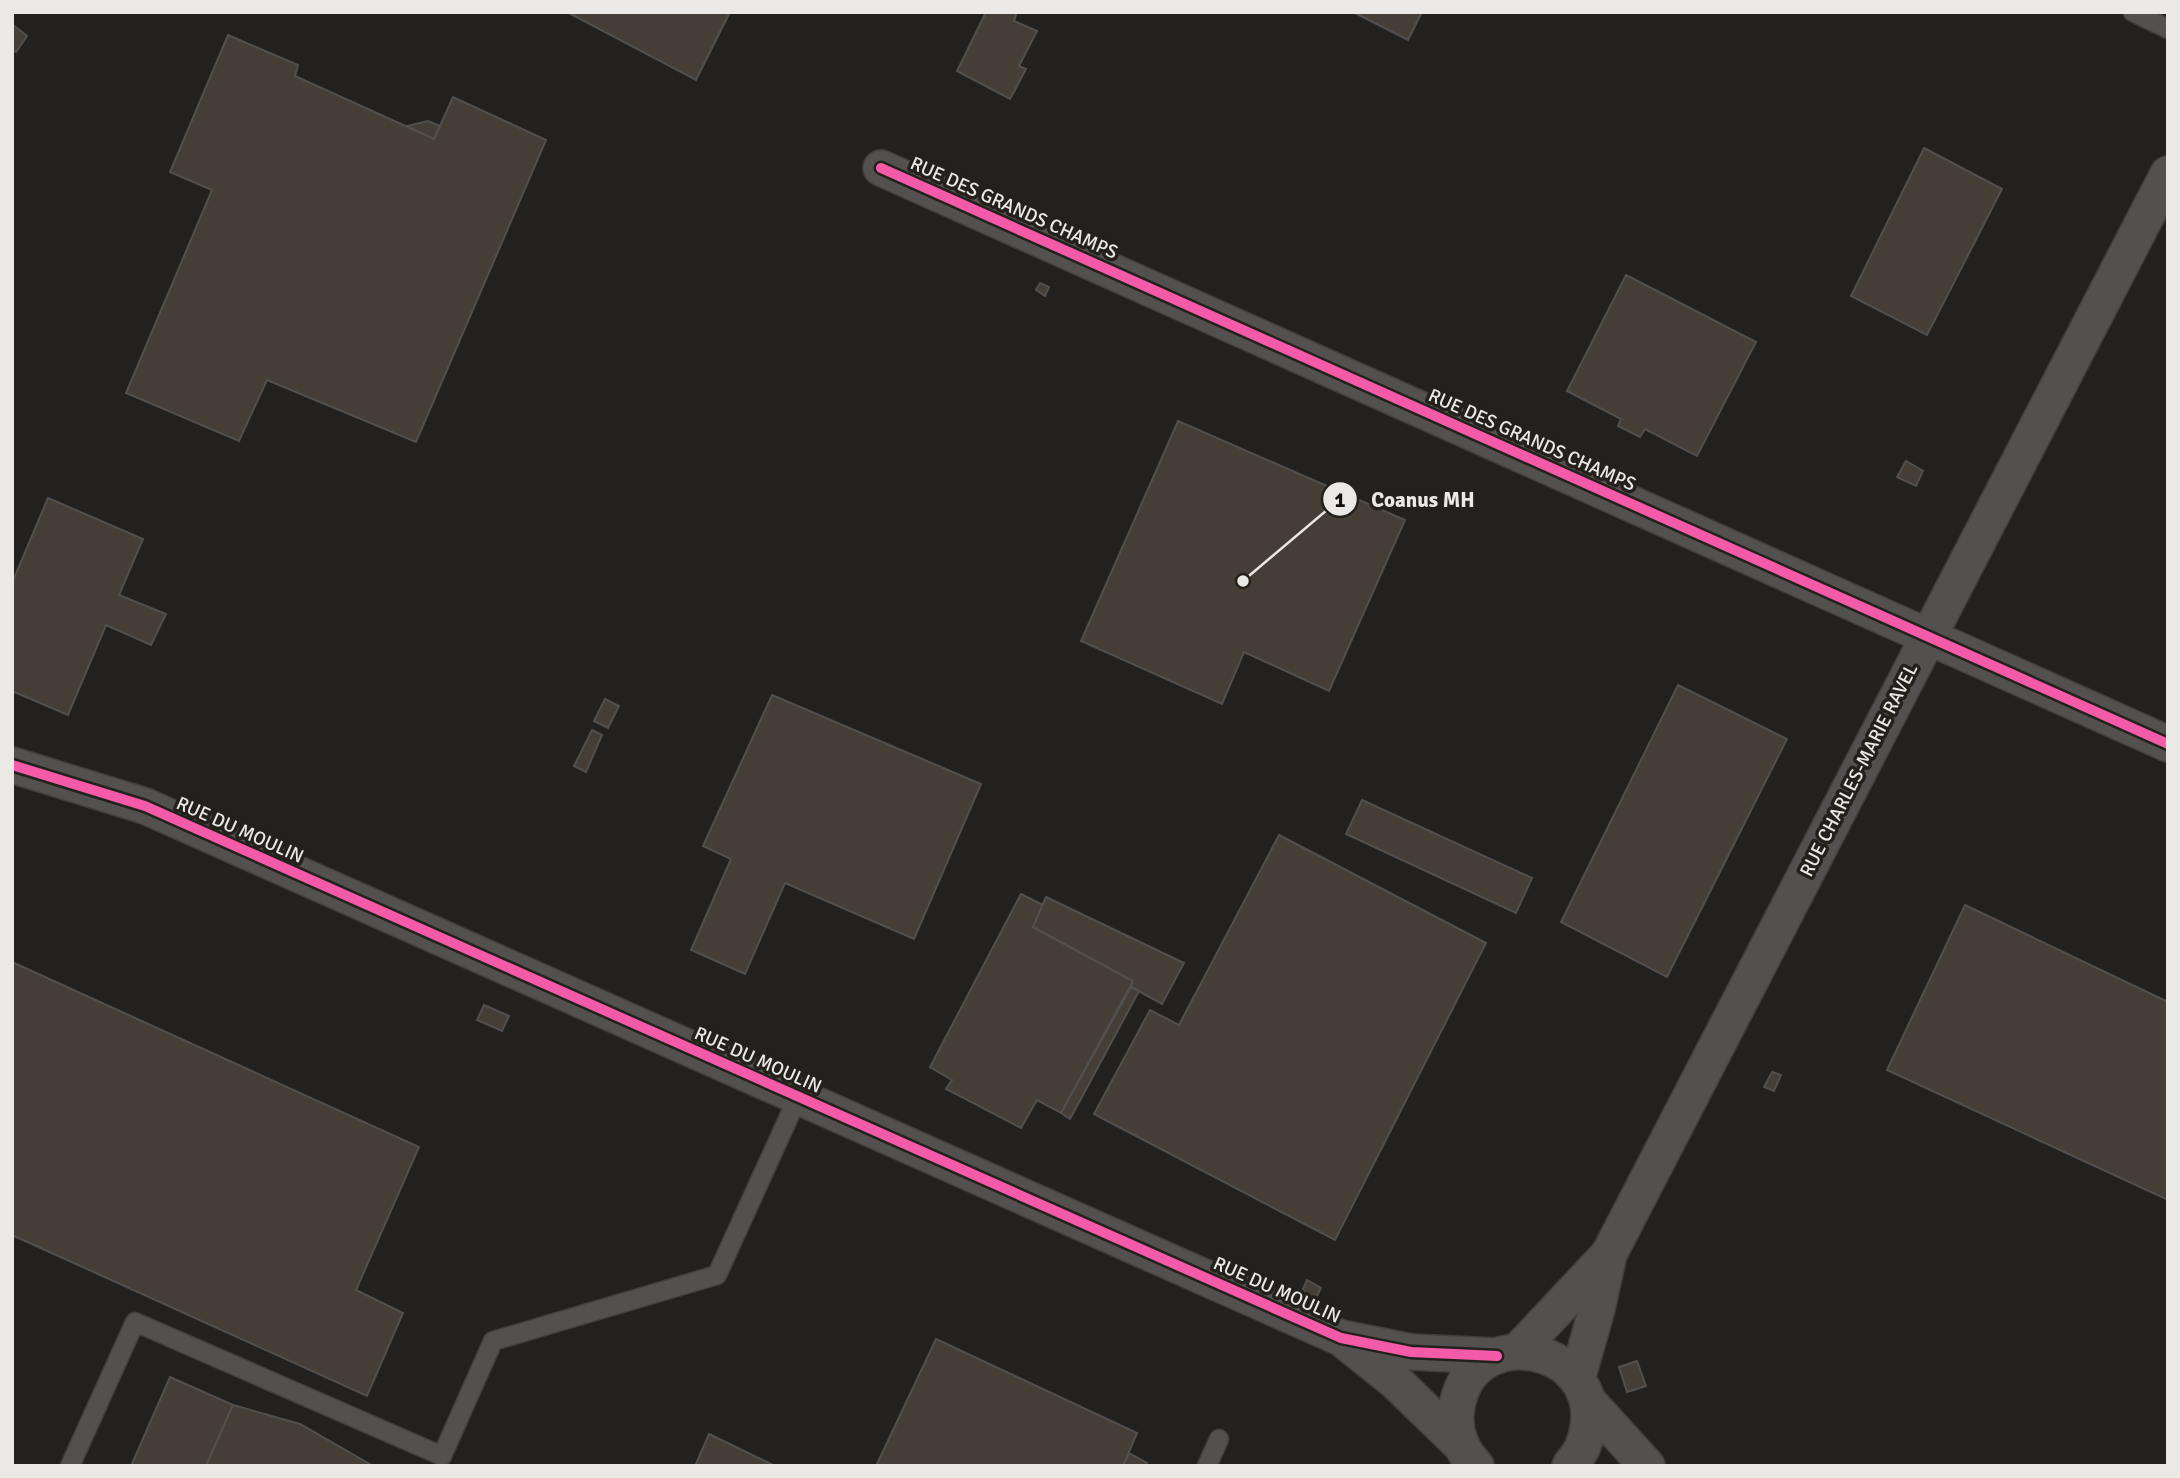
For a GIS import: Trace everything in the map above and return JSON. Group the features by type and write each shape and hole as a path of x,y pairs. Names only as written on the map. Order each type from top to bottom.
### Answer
{"street":[{"name":"RUE DES GRANDS CHAMPS","path":"881,168 2168,744"},
{"name":"RUE CHARLES-MARIE RAVEL","path":"1570,1466 1584,1446 1589,1423 1582,1389 1609,1254 2168,174"},
{"name":"RUE DU MOULIN","path":"12,765 145,807 1341,1338 1411,1352 1539,1353 1560,1363 1582,1389"},
{"name":"RUE CHARLES-MARIE RAVEL","path":"1469,1459 1455,1423 1457,1402 1465,1382 1479,1366 1507,1353 1609,1254"},
{"name":"RUE DU MOULIN","path":"1341,1338 1396,1382 1469,1459"},
{"path":"1582,1389 1647,1466"}],"lane":[{"path":"2133,12 2168,29"},
{"path":"70,1466 135,1322 442,1456 493,1341 717,1275 798,1097"},
{"path":"1207,1466 1219,1439"}],"building":[{"path":"567,12 730,12 696,80"},
{"path":"986,12 1017,12 1014,21 1037,31 1019,66 1026,69 1010,99 957,71"},
{"path":"1353,12 1422,12 1408,40"},
{"path":"13,25 27,36 16,52 12,49"},
{"path":"228,35 298,65 295,76 434,139 453,97 546,140 416,442 267,380 239,441 126,393 212,190 170,172"},
{"path":"428,121 440,126 434,139 407,126"},
{"path":"1924,148 2002,189 1927,335 1851,296"},
{"path":"1626,275 1756,342 1697,456 1645,429 1640,437 1618,426 1621,419 1567,391"},
{"path":"1040,283 1049,287 1045,296 1036,290"},
{"path":"1178,421 1405,520 1329,691 1244,652 1222,704 1081,641"},
{"path":"1906,461 1923,471 1916,486 1897,477"},
{"path":"48,498 143,539 119,595 166,614 151,645 106,625 68,715 12,691 12,583"},
{"path":"1678,685 1787,739 1667,977 1561,922"},
{"path":"772,695 981,784 914,939 785,883 745,974 691,950 731,859 703,846"},
{"path":"605,699 619,706 608,728 594,721"},
{"path":"592,730 602,735 586,772 574,766"},
{"path":"1362,800 1532,878 1516,913 1346,834"},
{"path":"1279,835 1486,943 1335,1240 1094,1114 1150,1010 1179,1025"},
{"path":"1021,894 1043,905 1033,927 1133,981 1061,1113 1037,1100 1021,1128 946,1089 952,1080 930,1067"},
{"path":"1046,897 1184,963 1162,1004 1131,987 1133,981 1033,927"},
{"path":"1965,905 2168,1002 2168,1200 1887,1070"},
{"path":"12,962 419,1147 356,1290 403,1313 367,1396 12,1235"},
{"path":"1131,987 1139,991 1070,1119 1061,1113"},
{"path":"484,1005 509,1016 502,1031 477,1020"},
{"path":"1772,1072 1781,1075 1774,1091 1764,1087"},
{"path":"1307,1280 1321,1288 1316,1298 1302,1291"},
{"path":"936,1339 1137,1433 1123,1466 876,1466"},
{"path":"1637,1361 1646,1386 1627,1392 1619,1367"},
{"path":"170,1377 233,1405 206,1466 131,1466"},
{"path":"233,1405 300,1424 373,1466 206,1466"},
{"path":"709,1434 775,1466 695,1466"},
{"path":"1129,1453 1147,1463 1146,1466 1123,1466"}],"cycle path":[{"path":"881,168 2168,744"},
{"path":"12,765 145,806 1341,1338 1411,1352 1497,1356"}],"place":[{"name":"Coanus MH","path":"1243,581"}]}
